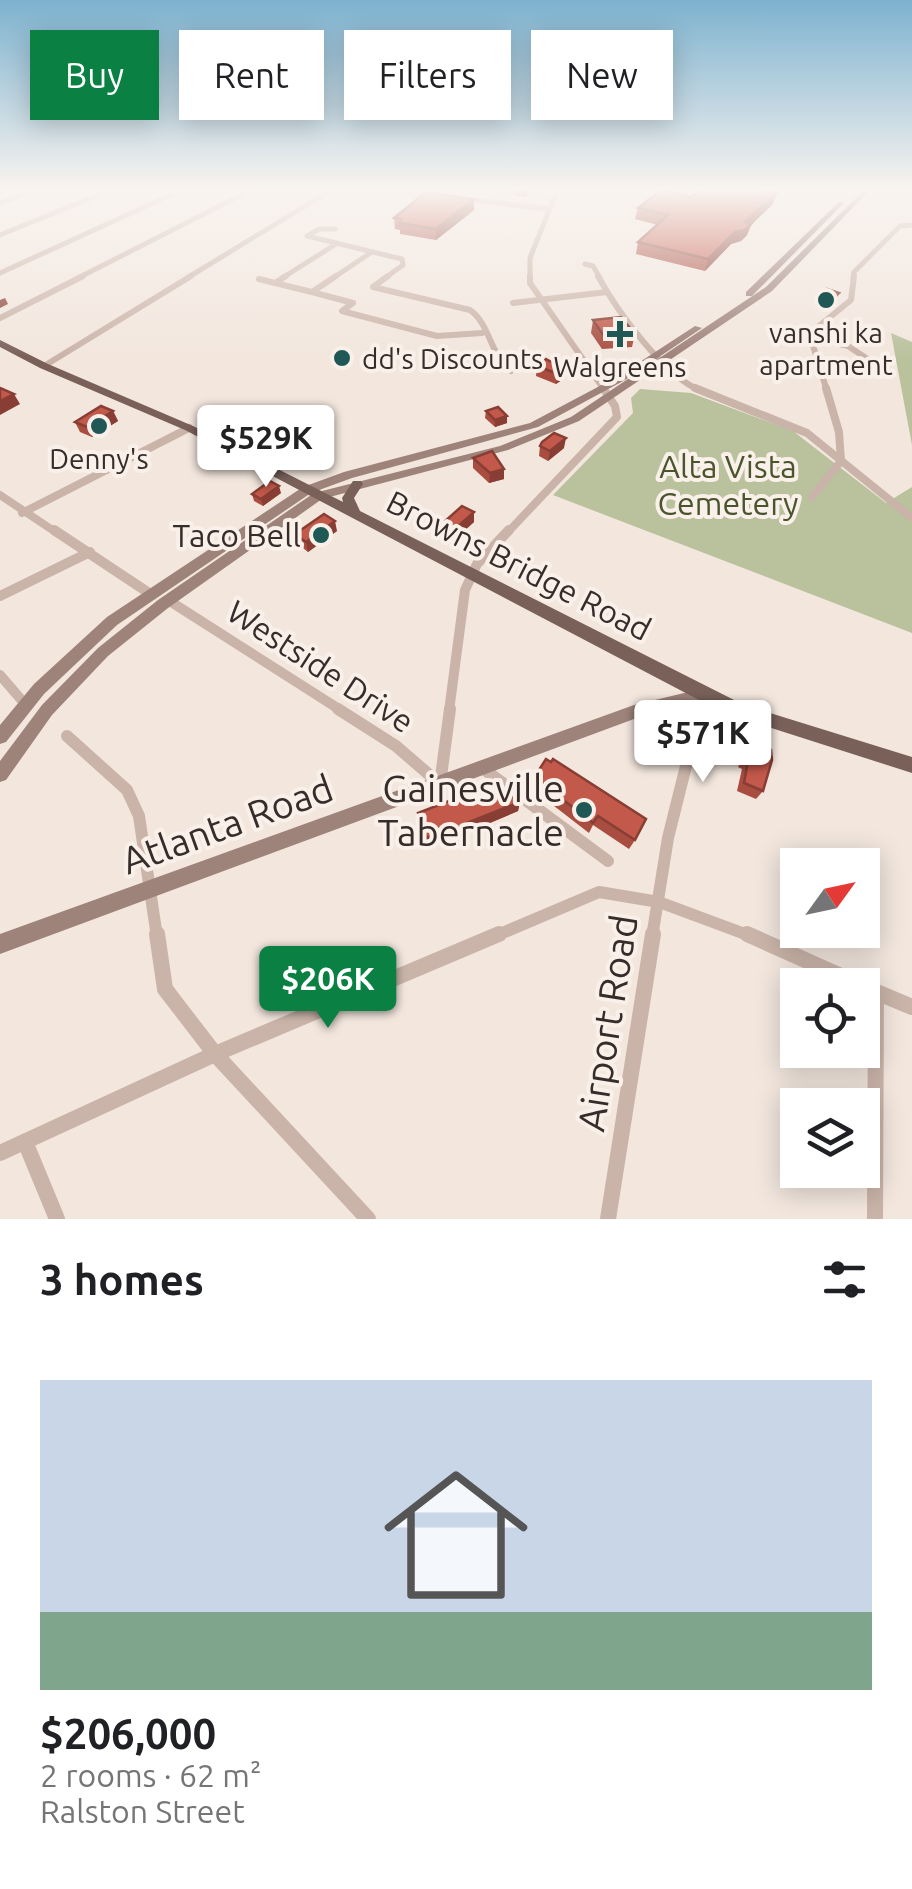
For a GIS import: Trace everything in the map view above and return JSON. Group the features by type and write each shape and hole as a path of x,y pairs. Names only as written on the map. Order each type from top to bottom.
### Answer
{"main road":[{"path":"0,737 26,704 86,643 152,595 312,493 348,475 518,430 606,394 622,378 660,359 749,294 799,245"},
{"path":"0,774 58,696 102,652 312,493 504,448 544,434 768,289 812,245"},
{"name":"Browns Bridge Road","path":"0,343 44,366 190,428 471,576 740,711 912,765"},
{"path":"592,375 622,378"},
{"path":"354,513 348,498 357,484"},
{"name":"Atlanta Road","path":"0,944 485,771 634,712 705,694"}],"street":[{"path":"0,273 62,245"},
{"path":"0,318 143,245"},
{"path":"44,366 243,245"},
{"path":"275,283 335,245"},
{"path":"340,245 405,261 342,311 436,336 483,333"},
{"path":"440,784 465,590 471,576 477,564 614,422 617,410 530,282 528,266 536,245"},
{"path":"812,497 842,461 839,432 811,337 813,331 851,300 854,272 881,245"},
{"path":"312,292 372,252"},
{"path":"584,264 593,266 606,292 660,359 689,386 793,426 912,518"},
{"path":"259,279 353,302"},
{"path":"374,287 465,310 476,318 497,360 512,371"},
{"path":"513,303 606,292"},
{"path":"811,337 848,346 881,368"},
{"path":"22,513 190,428"},
{"path":"0,495 152,595"},
{"path":"0,596 90,552"},
{"name":"Westside Drive","path":"168,600 396,746 440,784"},
{"path":"0,675 26,704"},
{"path":"0,696 12,688"},
{"name":"Airport Road","path":"608,1219 668,838 698,722"},
{"path":"67,736 126,790 140,816 166,989 216,1054 368,1219"},
{"path":"485,771 608,861"},
{"path":"0,1153 216,1054 582,897 625,891 818,968"},
{"path":"880,994 912,1007"},
{"path":"869,1068 875,1219"},
{"path":"26,1144 57,1219"}],"green space":[{"path":"891,333 912,342 912,445"},
{"name":"Alta Vista Cemetery","path":"640,389 691,393 793,431 886,503 912,487 912,633 553,495 633,413 631,398"}],"building":[{"path":"650,245 722,245 708,259"},
{"path":"827,289 839,293 832,299 820,294"},
{"path":"621,317 635,334 604,336 593,320"},
{"path":"546,359 564,369 558,374 537,366"},
{"path":"0,388 14,394 0,401"},
{"path":"101,406 113,411 87,427 75,422"},
{"path":"498,407 507,416 495,420 486,411"},
{"path":"554,433 566,438 550,451 540,446 542,442"},
{"path":"492,451 504,469 490,473 473,458"},
{"path":"270,481 279,486 261,499 252,494"},
{"path":"462,506 474,512 455,529 443,523"},
{"path":"324,514 335,521 306,542 295,534"},
{"path":"752,743 771,750 763,791 744,783 748,761 745,759"},
{"path":"546,759 553,759 646,819 635,840 598,816 593,823 539,781 542,777 537,773"},
{"path":"493,784 520,802 462,825 466,832 451,838 448,830 427,838 418,813"}],"place":[{"name":"vanshi ka apartment","path":"826,300"},
{"name":"Walgreens","path":"620,334"},
{"name":"dd's Discounts","path":"342,358"},
{"name":"Denny's","path":"99,426"},
{"name":"Taco Bell","path":"321,535"},
{"name":"Gainesville Tabernacle","path":"584,810"}]}
